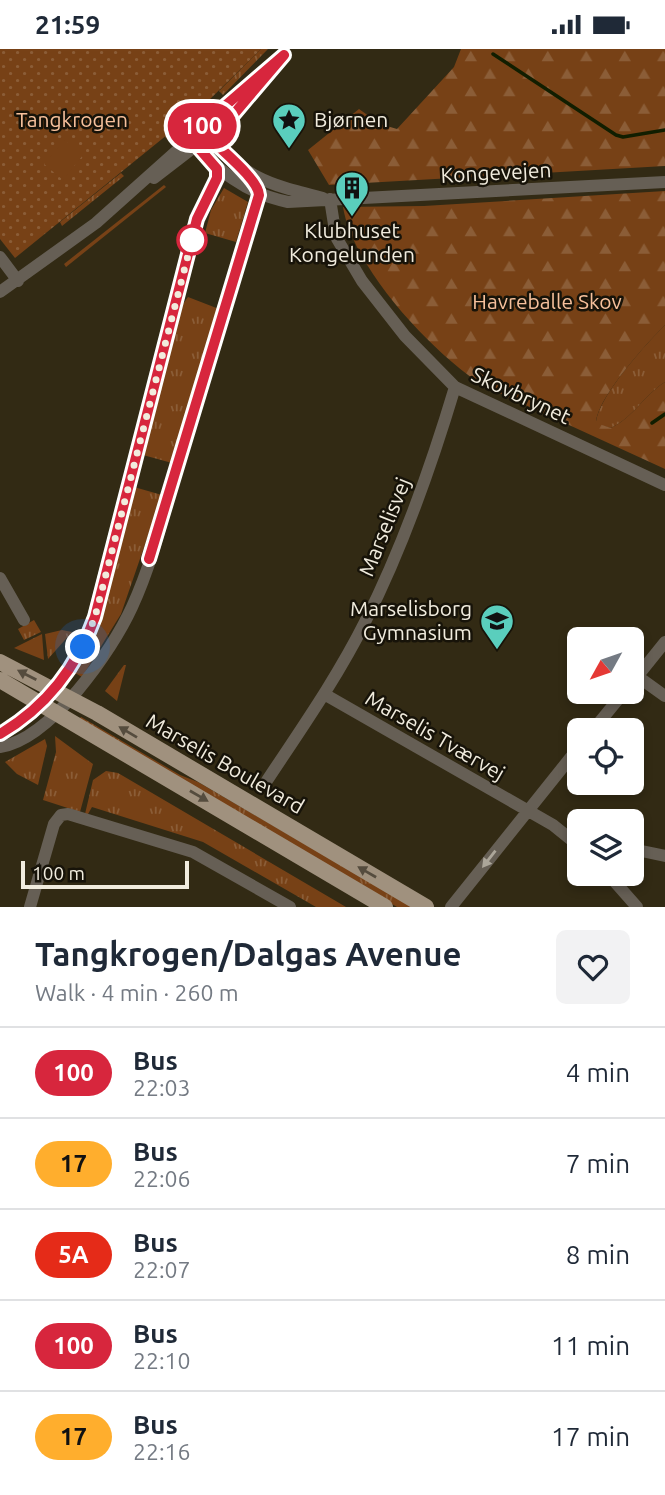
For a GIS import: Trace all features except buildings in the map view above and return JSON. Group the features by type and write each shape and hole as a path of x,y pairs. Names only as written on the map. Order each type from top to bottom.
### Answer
{"main road":[{"name":"Marselis Boulevard","path":"0,662 70,698 426,907"},
{"name":"Marselis Boulevard","path":"0,680 45,710 72,722 385,907"},
{"path":"0,692 45,710"}],"street":[{"path":"0,292 119,203 205,132 287,52"},
{"path":"205,132 232,162 252,177 330,199"},
{"path":"193,141 217,169 259,195"},
{"path":"0,747 24,736 45,710 54,689 83,647 95,617 197,219 217,178 217,169"},
{"path":"0,734 70,698 111,646 141,585 259,195 252,177"},
{"name":"Kongevejen","path":"259,195 288,202 665,182"},
{"name":"Skovbrynet","path":"330,199 336,237 362,281 405,336 455,387 665,485"},
{"path":"0,257 18,281"},
{"name":"Marselisvej","path":"266,782 350,651 389,571 455,387"},
{"path":"0,578 24,620"},
{"path":"644,668 665,642"},
{"path":"644,684 665,696"},
{"name":"Marselis Tværvej","path":"324,694 527,811 567,838"},
{"path":"603,718 614,704"},
{"path":"451,907 567,762"},
{"path":"30,907 54,824 61,815 75,815 171,844 204,858 290,907"},
{"path":"644,852 665,856"},
{"path":"618,886 637,907"}],"green space":[{"name":"Tangkrogen","path":"0,49 261,49 204,105 15,258 0,239"},
{"path":"261,49 268,49 223,95 219,91"},
{"path":"461,49 665,49 665,166 329,185 308,150 359,109 380,124 397,129 454,67"},
{"path":"200,108 203,112 168,140 165,137"},
{"path":"65,140 83,155 63,180 44,164"},
{"path":"121,173 124,176 62,226 60,222"},
{"path":"164,185 166,187 66,267 64,264"},
{"path":"224,188 248,202 236,242 205,233 211,210"},
{"name":"Havreballe Skov","path":"665,191 665,325 613,386 598,412 596,423 611,428 665,382 665,469 484,386 463,371 419,331 378,282 350,231 343,207 424,206"},
{"path":"188,297 219,309 172,463 143,455 183,304"},
{"path":"665,325 665,382 611,428 596,424 598,413 613,387"},
{"path":"134,487 162,495 121,614 82,677 75,673 91,645 99,623"},
{"path":"34,620 41,632 24,640 18,629"},
{"path":"62,630 72,632 48,659 45,634"},
{"path":"42,634 44,660 14,648"},
{"path":"126,665 117,701 105,691"},
{"path":"81,717 413,907 397,907 79,719"},
{"path":"55,736 93,764 80,812 43,800 56,752"},
{"path":"45,739 47,746 38,785 17,774 5,762"},
{"path":"106,771 118,773 346,907 316,907 203,842 92,807 88,814 85,814 93,780"}],"waterway":[{"path":"493,54 616,135 623,137 665,130"},
{"path":"652,423 665,414"}],"bus line":[{"name":"100","path":"0,734 33,711 68,673 83,647 95,617 197,219 218,174 217,169 189,137 284,55 228,121 209,137 232,162 252,177 259,195 149,559"}],"place":[{"name":"Bjørnen","path":"289,150"},
{"name":"Klubhuset Kongelunden","path":"352,218"},
{"name":"Marselisborg Gymnasium","path":"497,651"}],"route":[{"path":"83,647 95,617 193,236 192,240"}]}
